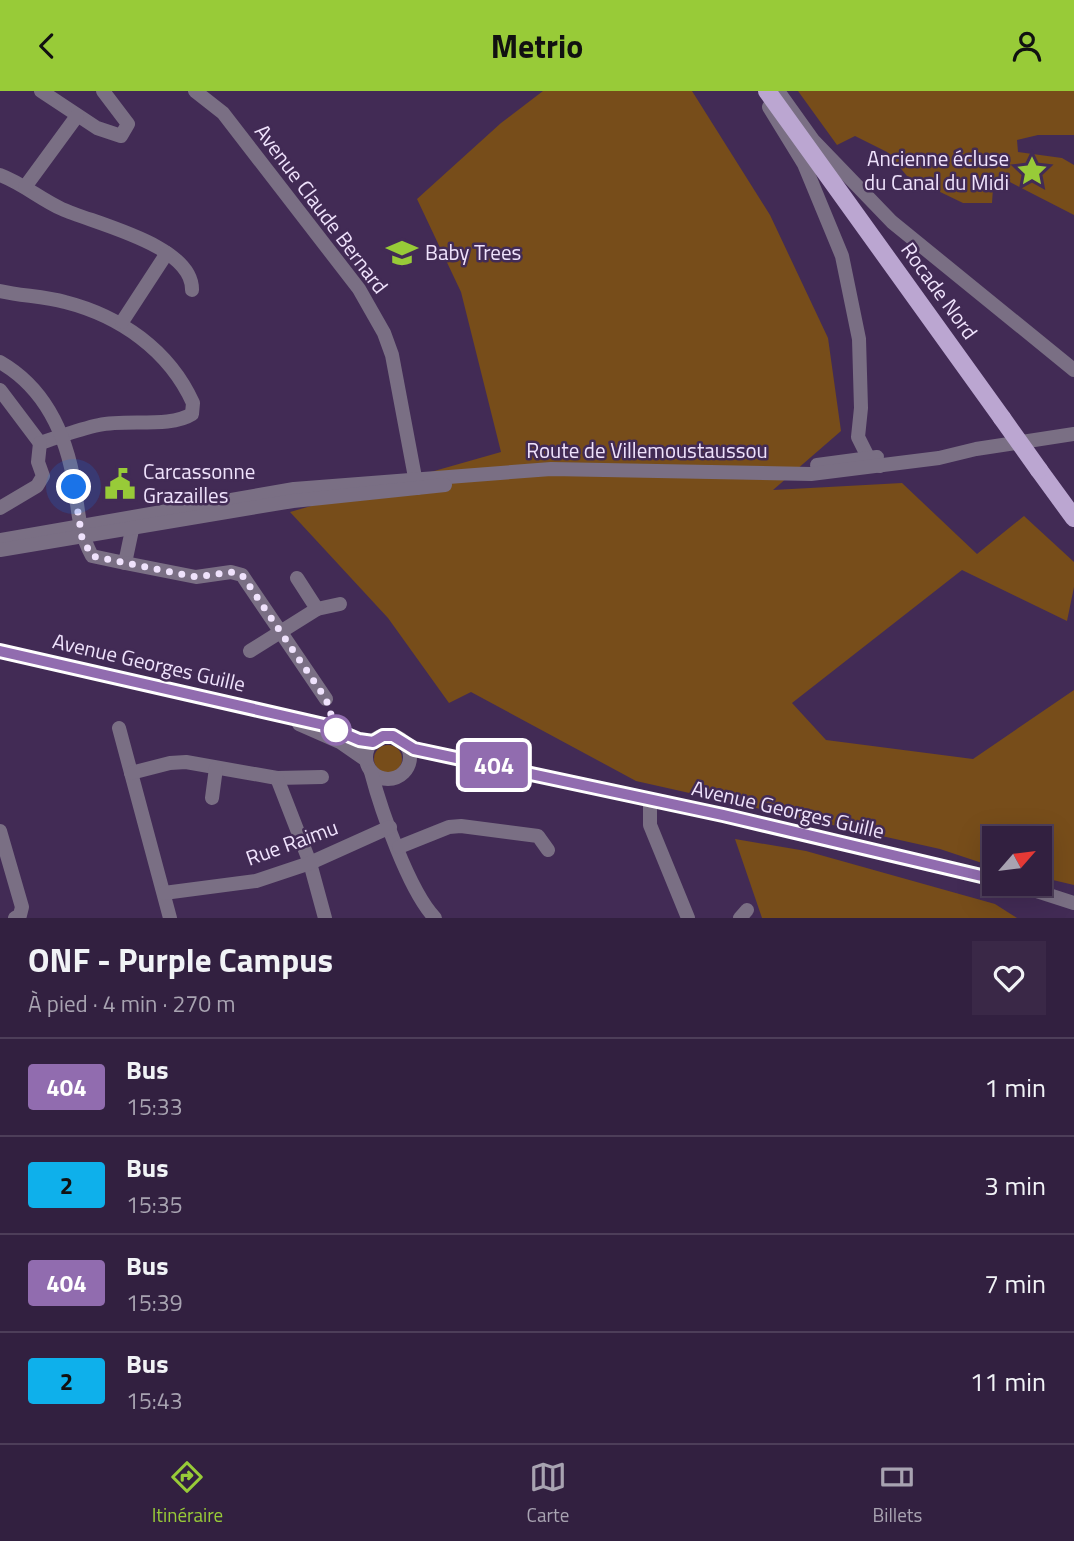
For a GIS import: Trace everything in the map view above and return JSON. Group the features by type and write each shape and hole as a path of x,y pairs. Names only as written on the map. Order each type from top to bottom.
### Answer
{"main road":[{"name":"Rocade Nord","path":"767,91 1074,519"}],"street":[{"path":"41,91 97,128 121,137 128,124 103,91"},
{"name":"Avenue Claude Bernard","path":"195,91 223,113 370,308 392,355 416,484"},
{"path":"760,91 804,163 842,257 859,339 861,408 858,437 843,455 831,463"},
{"path":"778,91 813,140 892,222 1074,370"},
{"path":"25,187 77,116"},
{"path":"0,175 82,218 145,239 167,253 192,280 192,290"},
{"path":"122,322 167,253"},
{"path":"0,291 63,301 122,322 144,338 166,363 193,403 192,414 182,421 138,420 99,425 40,443"},
{"path":"0,362 20,374 38,393 63,436 72,467 81,531 92,556 128,556 196,577 231,572 242,575 326,699"},
{"path":"0,390 40,443 38,462 43,476 37,486 0,508"},
{"name":"Route de Villemoustaussou","path":"0,540 81,531 140,529 293,501 507,472 624,468 696,474 811,474 939,449 976,449 1074,434"},
{"path":"858,437 874,462"},
{"name":"Route de Villemoustaussou","path":"788,472 831,463 874,462"},
{"name":"Route de Villemoustaussou","path":"0,551 81,531 118,518 294,489 416,484"},
{"path":"118,518 140,529 128,556"},
{"path":"297,578 317,609"},
{"path":"250,652 317,609 340,604"},
{"name":"Avenue Georges Guille","path":"0,651 324,725 359,740 373,742"},
{"name":"Avenue Georges Guille","path":"289,718 312,732 340,742 369,766"},
{"path":"119,728 170,918"},
{"path":"379,800 393,779 404,773 409,764 407,747 393,736 383,736 373,742 369,766 379,800 398,847 422,901 435,918"},
{"name":"Avenue Georges Guille","path":"407,747 650,799 982,876"},
{"name":"Avenue Georges Guille","path":"409,764 425,757 449,755"},
{"path":"131,772 170,763 277,778 321,777"},
{"path":"369,766 381,778 393,779"},
{"path":"212,798 216,768"},
{"path":"277,778 310,863 325,918"},
{"path":"650,799 650,825 688,918"},
{"path":"398,847 449,827 461,826 538,836 548,850"},
{"name":"Rue Raimu","path":"164,893 256,881 310,863 390,827"},
{"path":"0,831 22,907 15,918"},
{"path":"1052,896 1074,903"}],"shaded area":[{"path":"543,91 692,91 770,215 828,338 841,431 773,490 902,483 977,554 1024,516 1074,562 1074,587 1067,621 962,570 792,703 826,740 973,759 1074,690 1074,885 1052,880 1052,826 982,826 982,863 940,849 636,781 471,692 449,703 388,618 290,512 501,452 461,292 417,199 501,123"},
{"path":"798,91 1074,91 1074,135 1038,135 1017,140 1018,152 1062,158 1074,165 1074,215 1006,180 993,188 992,203 963,203 907,176 887,152 855,136 837,145"},
{"path":"388,745 398,749 402,759 398,769 388,773 378,769 374,759 378,749"},
{"path":"735,839 806,851 995,904 1017,918 762,918"}],"bus line":[{"name":"404","path":"0,651 324,725 359,740 373,742 383,736 393,736 414,749 723,815 982,876"}],"place":[{"name":"Ancienne écluse du Canal du Midi","path":"1032,171"},
{"name":"Baby Trees","path":"402,253"},
{"name":"Carcassonne Grazailles","path":"120,484"}],"route":[{"path":"74,487 82,538 92,556 139,563 196,577 231,572 242,575 250,583 326,699 336,730"}]}
